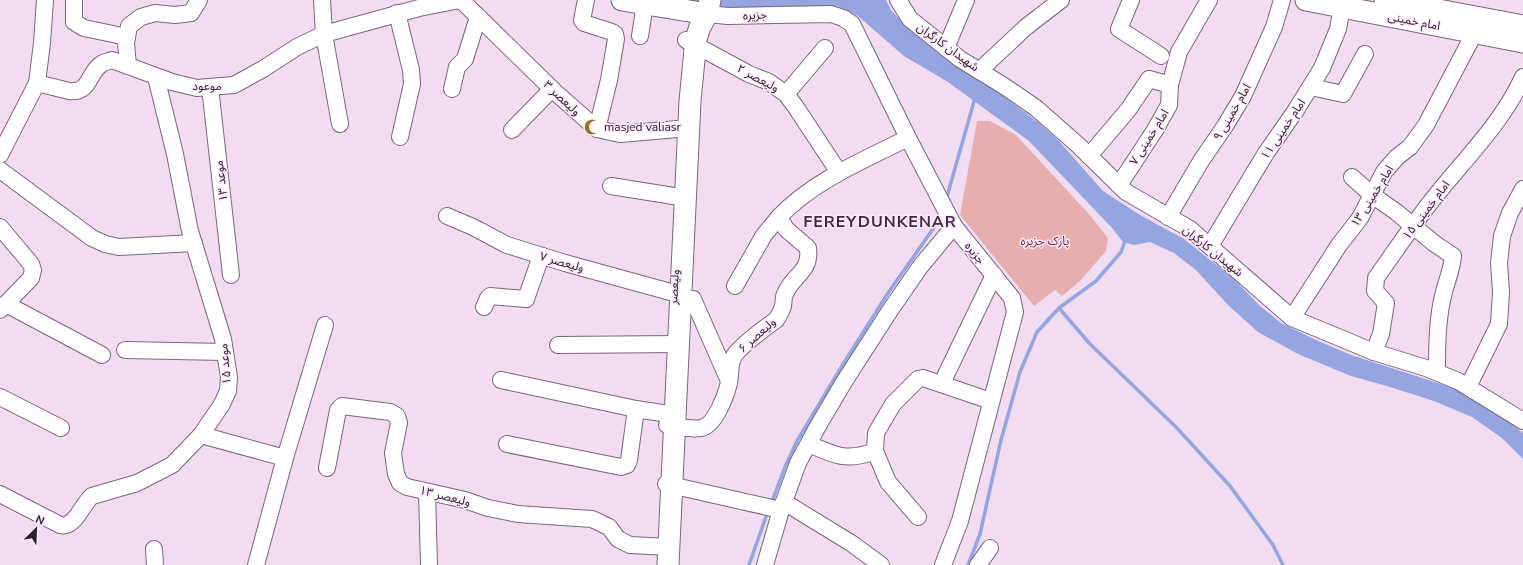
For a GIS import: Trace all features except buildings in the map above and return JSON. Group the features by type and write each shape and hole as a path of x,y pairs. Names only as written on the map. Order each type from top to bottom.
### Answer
{"main road":[{"path":"622,0 645,4 702,8"},
{"name":"امام خمینی","path":"1306,0 1523,42"},
{"name":"امام خمینی","path":"1385,0 1437,5 1523,26"},
{"name":"ولیعصر","path":"665,556 675,344 683,295 682,198 685,128 691,42 702,8"}],"street":[{"path":"0,155 37,83 45,0"},
{"path":"74,0 74,22 84,28 127,37"},
{"path":"128,66 127,37 129,26 141,17 155,13 175,15 191,13 199,0"},
{"path":"322,0 324,34 340,124"},
{"name":"موعود","path":"37,83 74,92 82,90 102,63 112,60 156,77 197,88 234,85 298,47 324,34 397,13 460,0"},
{"name":"ولیعصر ۳","path":"460,0 552,89 596,129"},
{"path":"586,0 582,20 584,23 612,32 616,39 609,80 596,129 620,134 660,132 685,128"},
{"name":"شهیدان کارگران","path":"898,0 910,19 960,59 1036,108 1126,192 1190,229 1292,318 1374,352 1437,372 1458,381 1523,421"},
{"path":"946,48 966,0"},
{"path":"979,71 1026,27 1061,0"},
{"path":"1131,0 1119,29 1161,56"},
{"name":"امام خمینی ۷","path":"1119,185 1155,130 1169,105 1170,86 1179,52 1209,0"},
{"name":"امام خمینی ۹","path":"1168,216 1243,96 1274,26 1282,0"},
{"path":"640,36 645,4"},
{"name":"امام خمینی ۱۱","path":"1210,246 1266,153 1322,68 1338,29 1342,7"},
{"name":"جزیره","path":"702,8 728,16 832,14 843,18 852,24 950,220 1012,298 1014,312 960,521 943,565"},
{"path":"397,13 412,84 400,137"},
{"path":"452,89 457,67 465,59 478,17"},
{"name":"امام خمینی ۱۳","path":"1292,318 1339,245 1360,218 1384,172 1397,157 1410,147 1426,126 1475,32"},
{"name":"ولیعصر ۲","path":"691,42 749,74 769,82 786,94 838,171 837,174"},
{"path":"786,94 825,48"},
{"path":"1311,86 1343,94 1365,54"},
{"name":"موعد ۱۵","path":"0,494 60,525 68,525 72,522 86,501 92,496 137,483 172,466 201,435 222,404 228,391 229,377 223,339 190,231 175,154 156,77"},
{"name":"امام خمینی ۱۵","path":"1374,352 1381,334 1386,303 1375,291 1376,278 1426,208 1489,130 1515,94 1523,77"},
{"path":"1089,156 1128,110 1149,79 1170,86"},
{"name":"موعد ۱۳","path":"210,87 227,228 231,275"},
{"path":"512,130 552,89"},
{"path":"735,286 764,235 779,217 798,200 837,174 908,138"},
{"path":"0,170 92,238 105,244 119,247 194,243"},
{"path":"1352,177 1372,195 1395,211 1435,244 1453,256 1452,268 1444,292 1437,341 1437,372"},
{"path":"611,186 682,198"},
{"path":"1468,387 1499,324 1501,292 1499,263 1502,236 1510,213 1520,195"},
{"name":"ولیعصر ۷","path":"447,216 473,227 507,245 541,256 683,295"},
{"name":"ولیعصر ۶","path":"501,380 636,409 671,420 688,428 702,428 711,422 724,401 729,383 730,366 734,355 776,320 783,307 785,294 805,267 809,258 808,248 786,229 779,217"},
{"path":"765,565 776,506 808,444 844,382 950,220"},
{"path":"0,227 31,264 33,270 31,278 3,307 102,355"},
{"path":"484,307 490,296 526,299 541,256"},
{"path":"942,383 994,275"},
{"path":"683,295 729,383"},
{"path":"256,565 285,458 325,325"},
{"path":"558,345 675,344"},
{"path":"125,350 225,352"},
{"path":"918,517 888,482 875,451 876,433 893,404 918,379 923,378 942,383 991,401"},
{"path":"0,397 61,428"},
{"name":"ولیعصر ۱۳","path":"327,468 338,410 342,406 390,412 397,416 399,424 393,453 396,474 400,483 407,487 465,500 488,508 518,514 592,519 609,527 618,538 630,545 665,556"},
{"path":"507,444 621,467 626,465 629,460 636,409"},
{"path":"201,435 285,458"},
{"path":"808,444 834,455 861,456 875,451"},
{"path":"669,485 776,506 851,543 881,565"},
{"path":"427,492 429,565"},
{"path":"978,565 990,548"},
{"path":"154,549 155,565"}],"green space":[{"name":"پارک جزیره","path":"977,121 990,121 1016,135 1088,213 1108,238 1106,251 1080,281 1062,296 1055,290 1034,306 960,215"}],"water":[{"path":"643,0 886,0 891,10 911,31 950,62 998,92 1038,122 1058,140 1103,191 1140,215 1184,239 1234,279 1260,306 1281,323 1351,355 1450,387 1489,406 1523,433 1523,459 1502,438 1472,417 1434,401 1351,376 1298,354 1258,332 1228,305 1196,270 1174,253 1150,242 1134,245 1123,242 1113,229 1029,141 948,82 904,56 858,16 837,6 779,11 744,11"}],"waterway":[{"path":"946,200 975,98"},
{"path":"771,504 797,441 888,293 933,229 941,211"},
{"path":"968,565 980,534 1001,440 1020,372 1037,332 1059,308 1096,281 1121,252 1126,238"},
{"path":"1059,308 1090,344 1176,427 1230,486 1273,545 1283,565"},
{"path":"749,565 768,511"}],"place":[{"name":"masjed valiasr","path":"592,127"}],"district":[{"name":"FEREYDUNKENAR","path":"880,222"}]}
